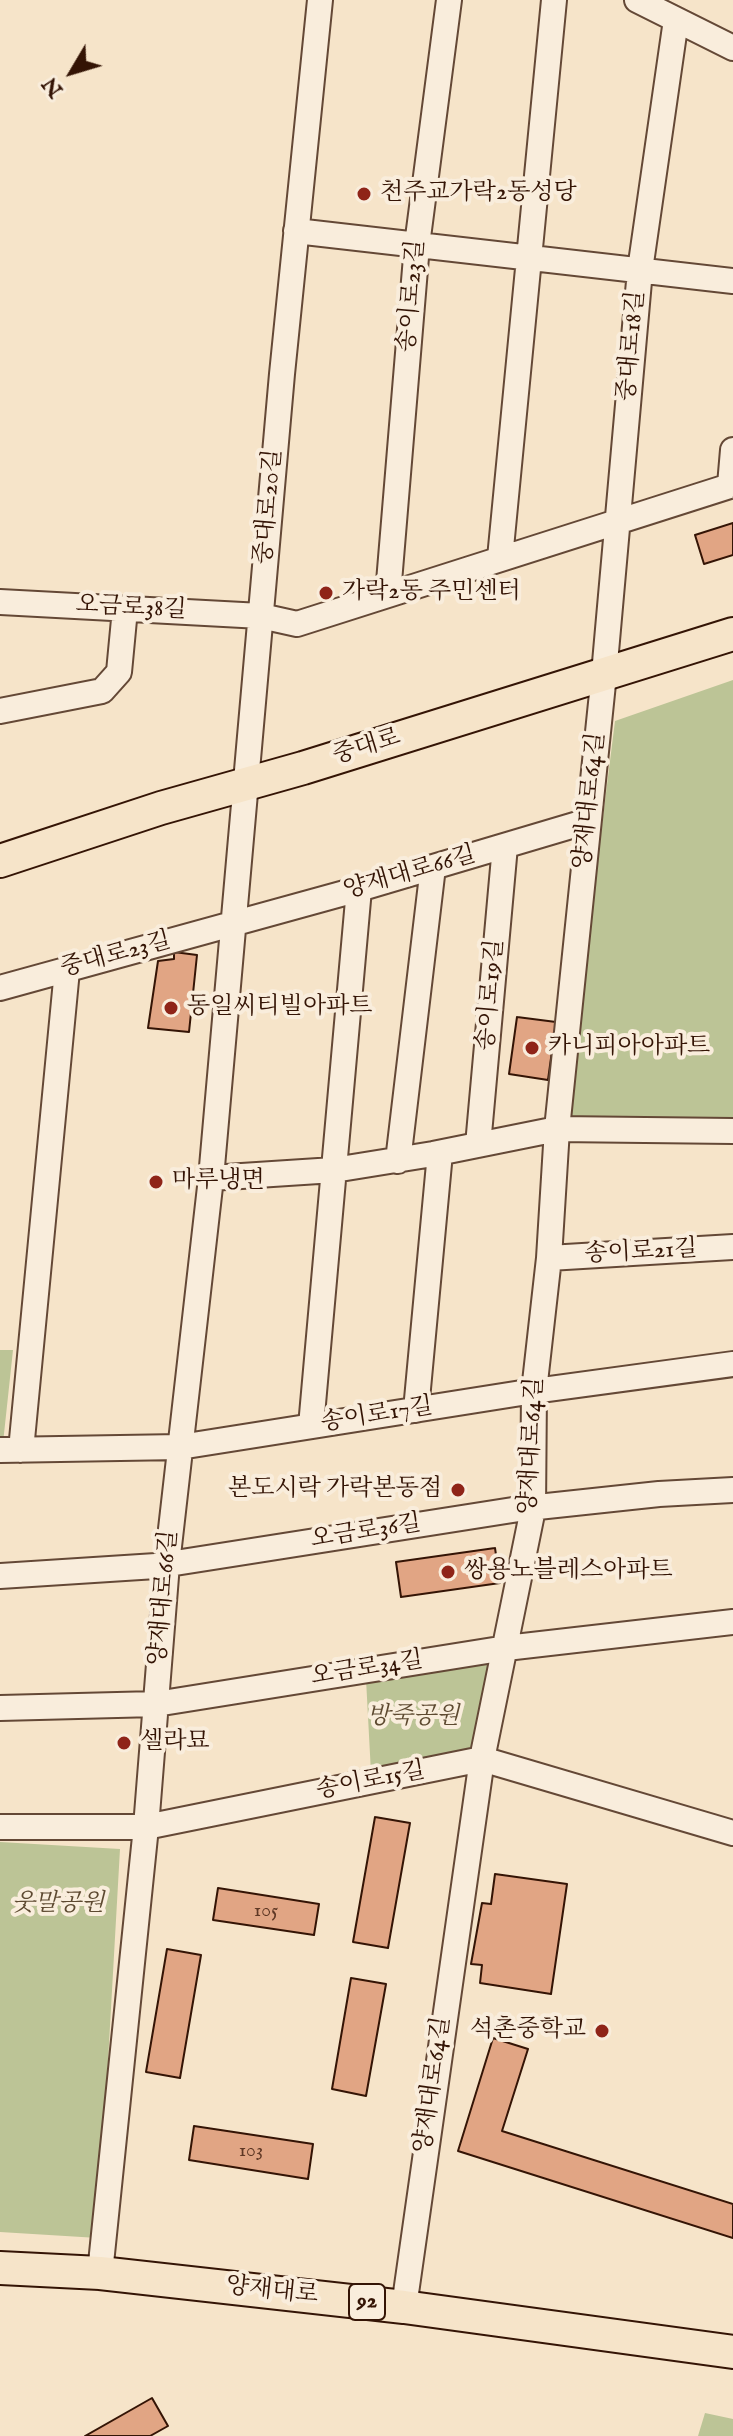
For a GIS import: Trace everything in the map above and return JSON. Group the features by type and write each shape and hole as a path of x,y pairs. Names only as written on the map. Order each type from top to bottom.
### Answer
{"main road":[{"name":"중대로","path":"0,861 243,783 303,768 733,634"},
{"name":"양재대로","path":"0,2268 100,2273 404,2307 733,2352"}],"street":[{"name":"중대로20길","path":"243,783 320,0"},
{"name":"송이로23길","path":"388,594 417,245 449,0"},
{"path":"500,558 554,0"},
{"path":"637,0 733,31"},
{"path":"674,10 733,48"},
{"name":"중대로18길","path":"604,674 640,270 674,10"},
{"path":"296,231 733,281"},
{"path":"261,616 297,624 732,485 733,450"},
{"name":"오금로38길","path":"0,602 261,616"},
{"path":"0,711 102,691 119,672 125,609"},
{"name":"양재대로64길","path":"404,2307 482,1759 533,1509 534,1391 549,1258 557,1129 604,674"},
{"name":"양재대로66길","path":"100,2273 146,1827 167,1564 211,1178 243,783"},
{"name":"양재대로66길","path":"232,925 588,821"},
{"name":"송이로19길","path":"478,1145 505,846"},
{"path":"398,1161 433,867"},
{"path":"311,1426 359,889"},
{"name":"중대로23길","path":"0,988 232,925"},
{"name":"송이로17길","path":"67,970 10,1450 180,1447 534,1391 733,1364"},
{"path":"211,1178 334,1170 398,1161 557,1129 733,1131"},
{"path":"416,1410 440,1153"},
{"name":"송이로21길","path":"549,1258 733,1247"},
{"name":"오금로36길","path":"0,1576 167,1564 533,1509 659,1494 733,1490"},
{"name":"오금로34길","path":"0,1708 156,1704 506,1648 733,1622"},
{"name":"송이로15길","path":"0,1827 146,1827 482,1759 732,1830"}],"green space":[{"path":"733,680 733,1122 565,1121 615,721"},
{"path":"0,1350 13,1350 3,1443 0,1443"},
{"name":"방죽공원","path":"494,1661 474,1752 371,1773 366,1679"},
{"name":"웃말공원","path":"0,1842 120,1849 98,2238 0,2232"},
{"path":"705,2413 733,2419 733,2436 698,2436"}],"building":[{"path":"733,523 733,555 704,564 695,535"},
{"name":"동일씨티빌아파트","path":"174,952 197,955 189,1032 148,1028 158,961 174,959"},
{"name":"카니피아아파트","path":"517,1017 556,1022 548,1080 509,1074"},
{"name":"쌍용노블레스아파트","path":"495,1548 500,1583 401,1597 396,1562"},
{"path":"375,1817 410,1823 388,1948 353,1942"},
{"path":"495,1874 567,1884 551,1994 480,1983 482,1965 471,1964 482,1903 491,1904"},
{"path":"218,1888 319,1904 314,1935 213,1920"},
{"path":"167,1949 201,1955 180,2078 146,2072"},
{"path":"351,1978 386,1984 366,2096 332,2089"},
{"path":"493,2038 528,2049 502,2131 733,2204 733,2238 458,2151"},
{"path":"194,2126 313,2144 308,2179 189,2160"},
{"path":"152,2398 168,2426 150,2436 85,2436"}],"place":[{"name":"천주교가락2동성당","path":"364,194"},
{"name":"가락2동 주민센터","path":"326,593"},
{"name":"동일씨티빌아파트","path":"171,1008"},
{"name":"카니피아아파트","path":"532,1048"},
{"name":"마루냉면","path":"156,1182"},
{"name":"본도시락 가락본동점","path":"458,1490"},
{"name":"쌍용노블레스아파트","path":"448,1572"},
{"name":"셀라묘","path":"124,1743"},
{"name":"석촌중학교","path":"602,2031"}]}
